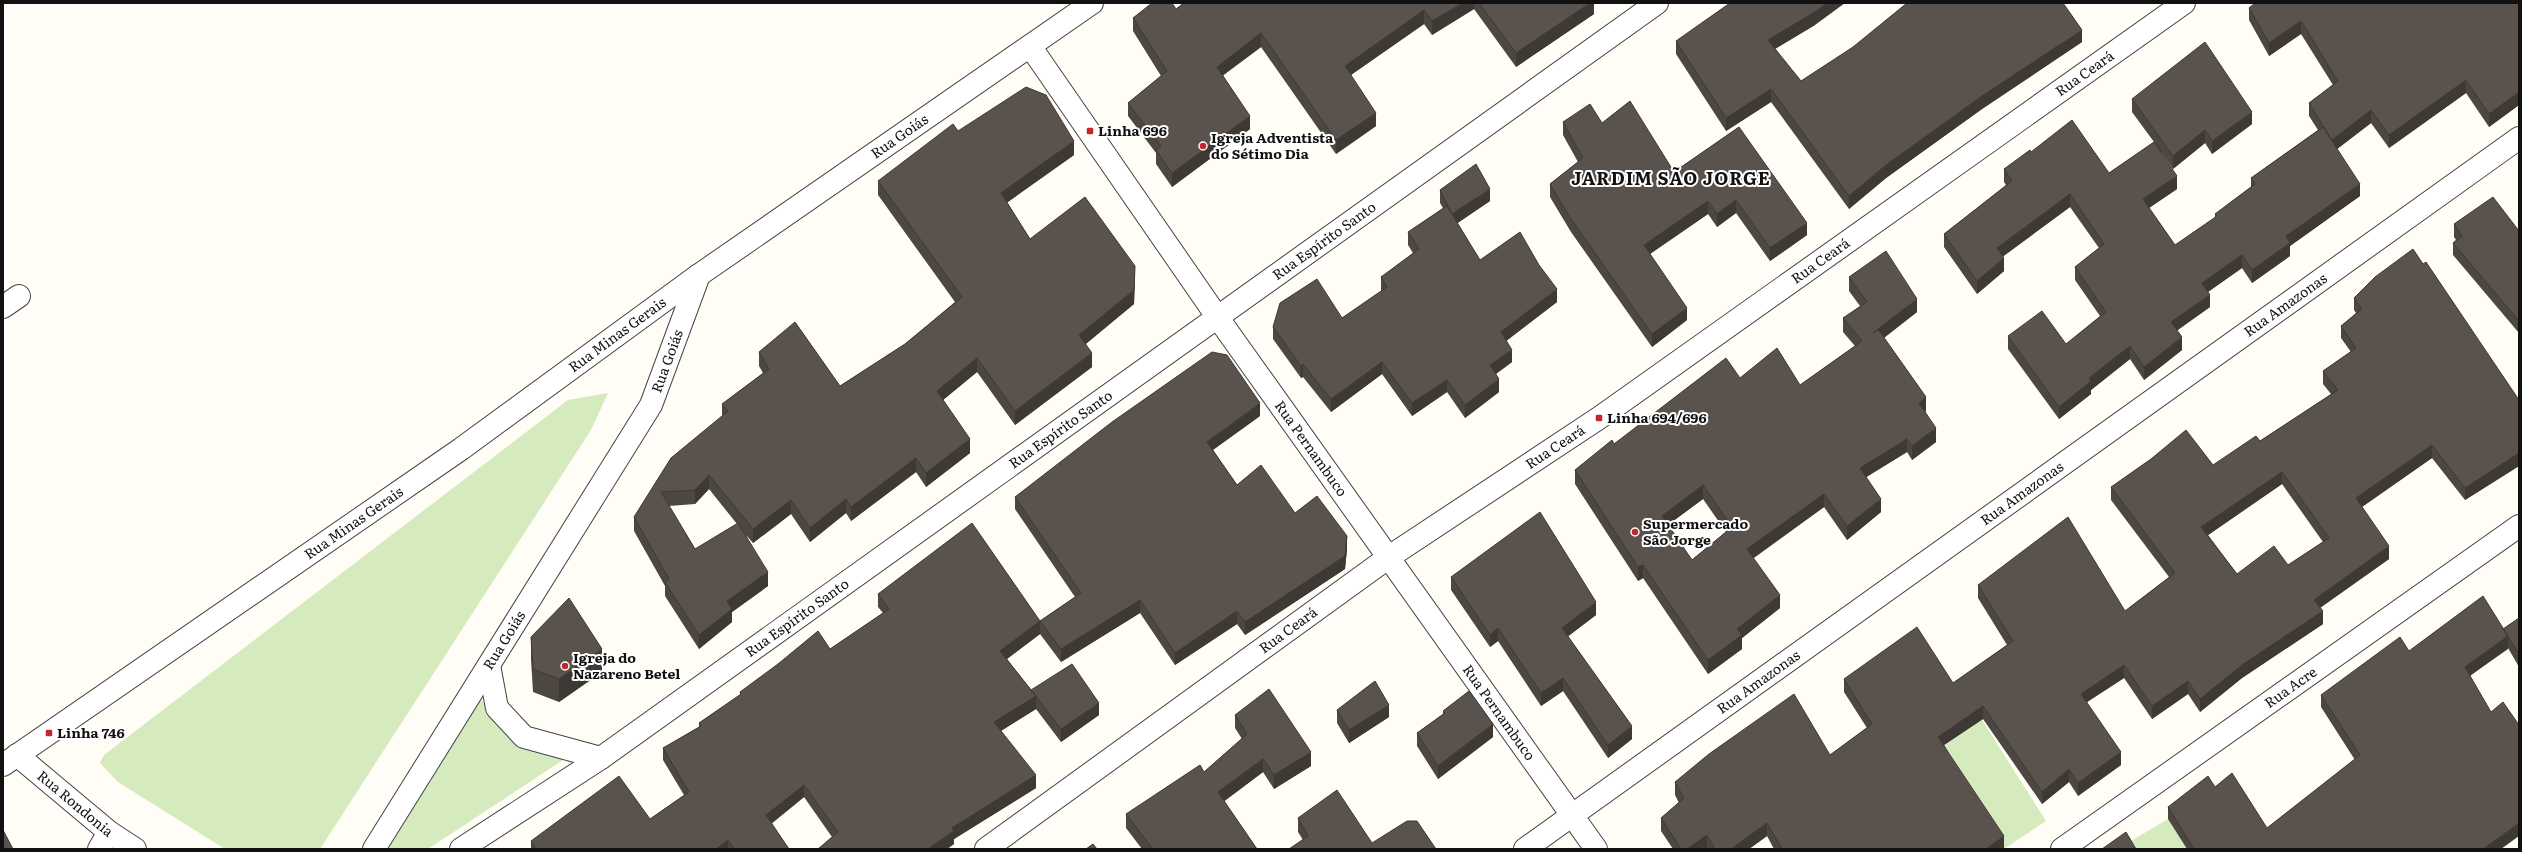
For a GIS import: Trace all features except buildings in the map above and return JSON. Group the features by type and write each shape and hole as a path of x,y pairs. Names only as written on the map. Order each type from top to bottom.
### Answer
{"street":[{"name":"Rua Goiás","path":"374,849 651,405 699,275 1092,3"},
{"name":"Rua Espírito Santo","path":"461,849 601,758 1657,3"},
{"name":"Rua Ceará","path":"986,849 1389,557 1599,418 2184,3"},
{"name":"Rua Pernambuco","path":"1030,46 1218,318 1596,849"},
{"name":"Rua Amazonas","path":"1525,849 2519,138"},
{"name":"Rua Minas Gerais","path":"10,760 461,448 699,275"},
{"name":"Rua Acre","path":"2062,849 2519,526"},
{"path":"489,664 497,708 524,737 601,758"},
{"name":"Rua Rondonia","path":"10,760 104,840 135,849"}],"green space":[{"path":"608,393 591,430 320,849 225,849 118,782 100,763 104,755 568,400"},
{"path":"476,694 527,750 569,756 428,849 384,849"},
{"path":"1982,720 2046,821 2004,849 1938,749"},
{"path":"2168,819 2187,849 2129,849 2126,844"}],"place":[{"name":"Linha 696","path":"1090,131"},
{"name":"Igreja Adventista do Sétimo Dia","path":"1203,146"},
{"name":"Linha 694/696","path":"1599,418"},
{"name":"Supermercado São Jorge","path":"1635,532"},
{"name":"Igreja do Nazareno Betel","path":"565,666"},
{"name":"Linha 746","path":"49,733"}],"district":[{"name":"JARDIM SÃO JORGE","path":"1671,179"}]}
